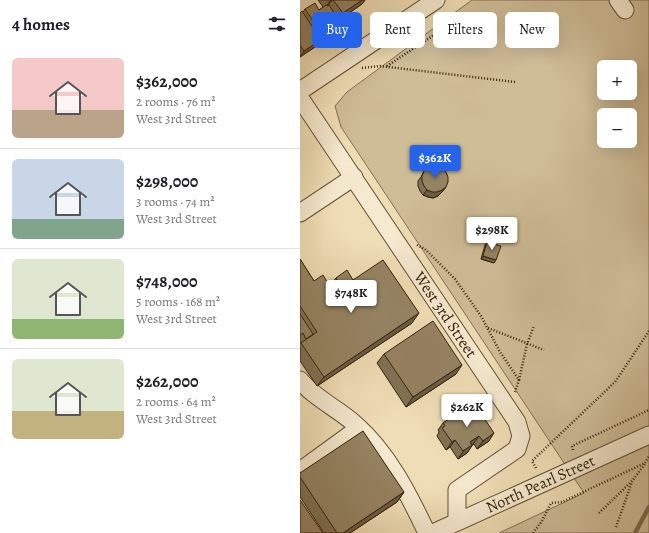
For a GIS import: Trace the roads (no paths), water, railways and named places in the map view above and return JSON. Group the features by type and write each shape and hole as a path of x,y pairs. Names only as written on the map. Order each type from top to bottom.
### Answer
{"street":[{"path":"300,91 436,0"},
{"name":"West 3rd Street","path":"300,98 517,422 521,436 517,449 458,490 457,521"},
{"path":"300,213 354,177"},
{"path":"300,380 308,390 330,404 359,428 389,461 412,500 427,533"},
{"path":"300,471 359,428"},
{"name":"North Pearl Street","path":"433,533 649,435"}],"waterway":[{"path":"635,533 649,507"}]}
